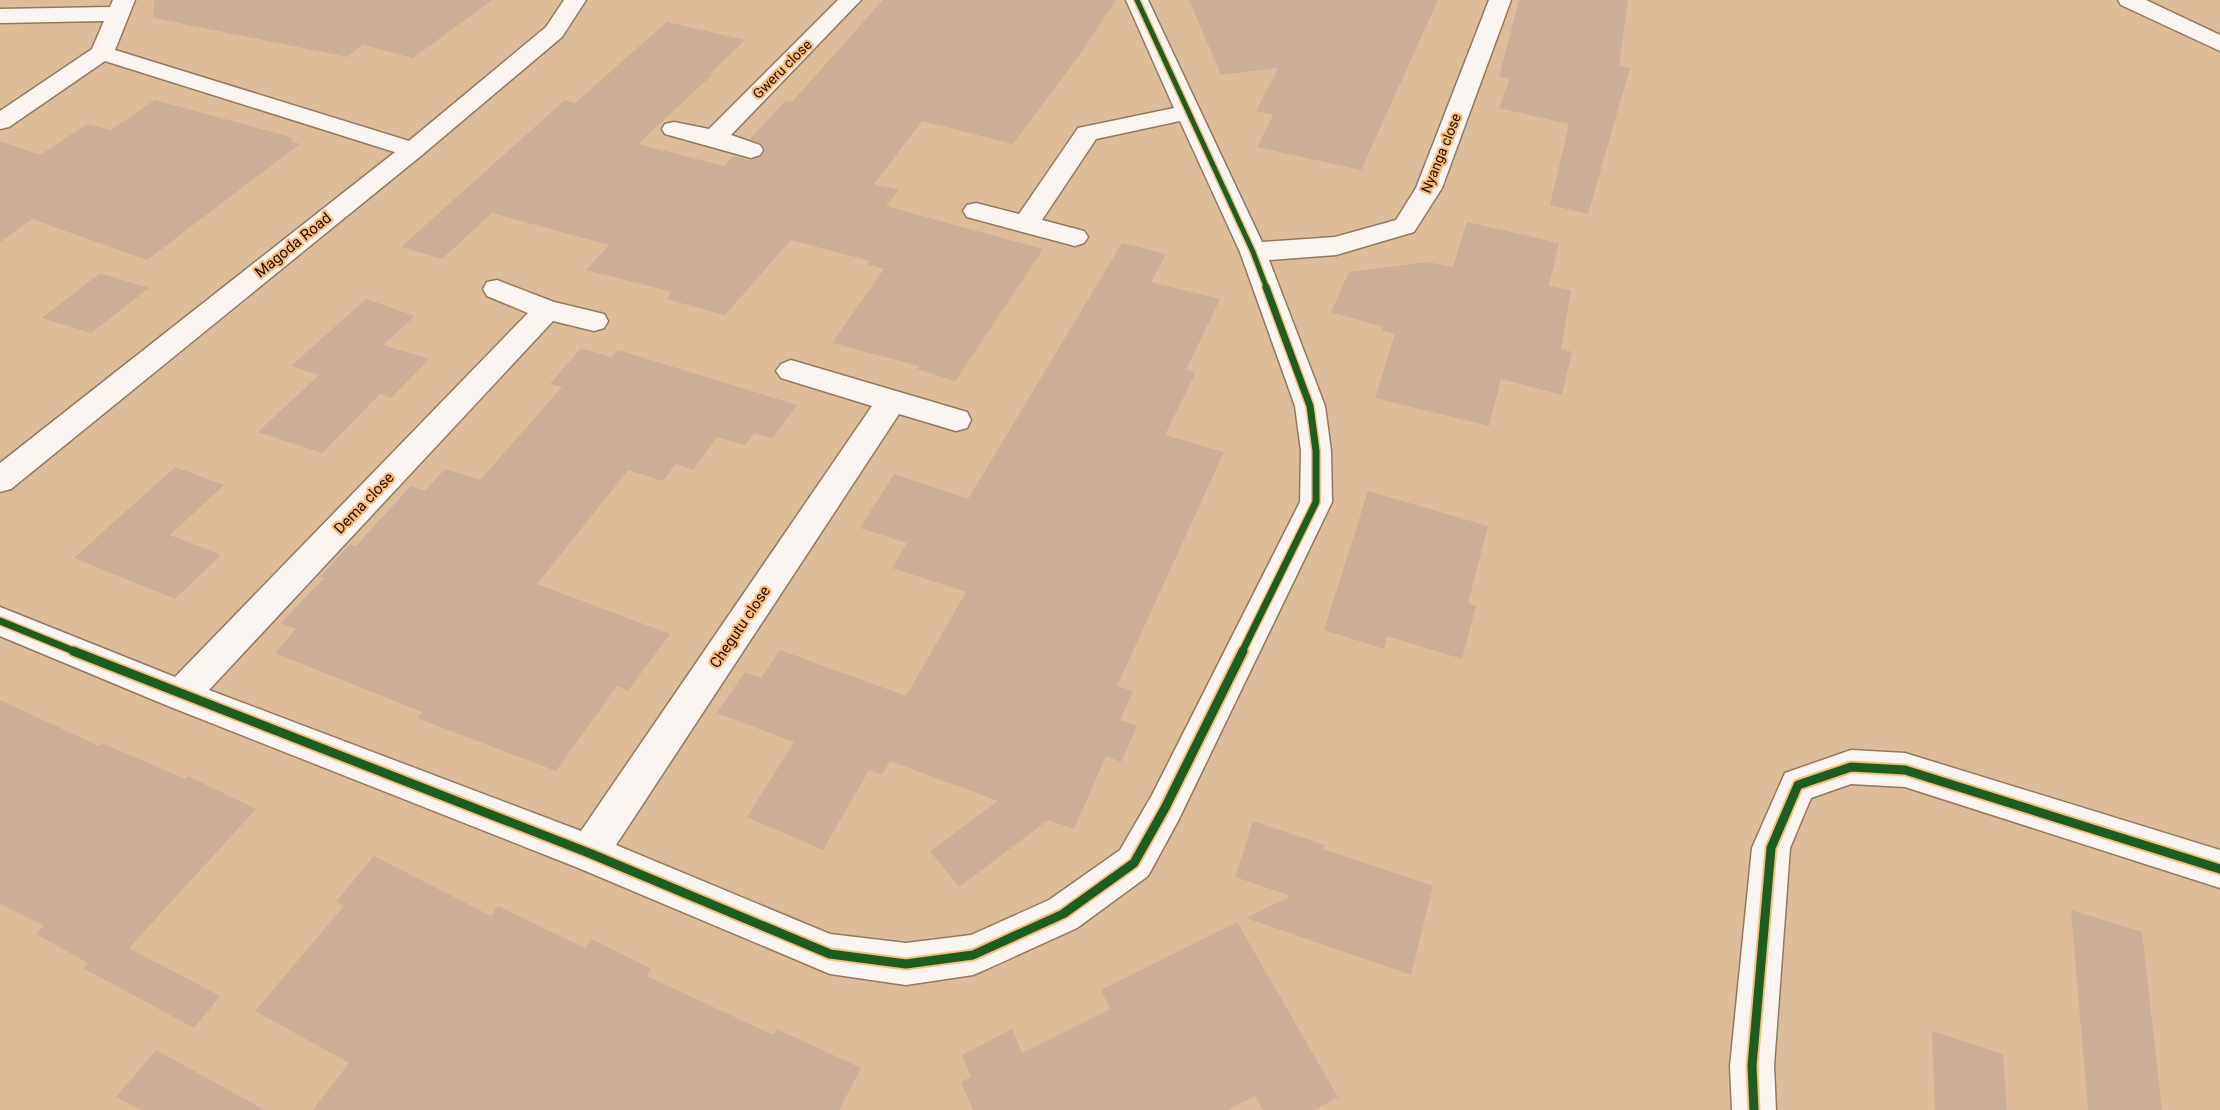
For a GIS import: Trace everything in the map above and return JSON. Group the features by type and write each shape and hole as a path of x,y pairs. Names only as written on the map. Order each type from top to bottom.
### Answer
{"street":[{"name":"Magoda Road","path":"0,480 413,150 554,32 575,0"},
{"name":"Gweru close","path":"714,138 850,0"},
{"path":"0,621 181,695 589,854 830,954 906,964 973,954 1063,914 1134,863 1165,808 1316,502 1316,451 1310,406 1253,252 1137,0"},
{"name":"Nyanga close","path":"1253,252 1336,246 1405,226 1429,188 1500,0"},
{"path":"2129,0 2220,44"},
{"path":"0,16 121,7 102,53 0,122"},
{"path":"102,53 413,150"},
{"path":"1026,224 1088,133 1188,112"},
{"path":"674,129 714,138 751,150"},
{"path":"976,211 1075,237"},
{"path":"497,289 547,310 594,321"},
{"name":"Dema close","path":"181,695 547,310"},
{"path":"791,371 956,420"},
{"name":"Chegutu close","path":"589,854 892,400"},
{"path":"1754,1110 1752,1066 1772,848 1798,785 1851,767 1905,770 2220,869"}],"building":[{"path":"154,0 492,0 413,58 363,45 347,57 153,18"},
{"path":"883,0 1116,0 1083,50 1013,144 922,121 874,184 899,190 886,206 1043,249 955,381 917,369 919,366 832,343 884,269 867,264 870,261 791,240 725,315 666,299 672,292 586,270 609,245 492,213 442,259 401,247 565,100 575,103 667,22 745,40 710,74 712,75 638,144 724,166 734,156 750,160 761,157 765,151 762,144 750,139 786,100 792,102"},
{"path":"1189,0 1438,0 1361,170 1257,147 1273,115 1256,111 1278,68 1221,75"},
{"path":"1519,0 1628,0 1619,66 1630,68 1588,214 1550,205 1569,124 1499,108 1510,78 1499,77"},
{"path":"155,100 294,138 290,141 300,144 147,260 32,219 0,242 0,141 40,155 87,124 111,130"},
{"path":"1467,222 1559,243 1549,286 1571,290 1561,349 1572,352 1562,395 1501,379 1489,426 1375,398 1395,334 1382,331 1383,327 1331,312 1349,272 1427,262 1453,267"},
{"path":"1122,243 1166,254 1151,282 1220,299 1186,370 1196,372 1165,435 1224,452 1117,686 1133,691 1120,720 1137,726 1121,762 1106,756 1074,829 1048,820 959,887 930,851 998,801 890,761 882,775 869,770 823,850 747,817 794,742 717,713 745,672 761,678 780,650 906,696 966,592 892,568 907,543 860,528 894,474 968,499"},
{"path":"100,273 149,288 91,333 42,318"},
{"path":"366,299 415,316 383,345 429,359 391,398 380,394 322,453 258,432 319,375 291,366"},
{"path":"581,348 611,357 618,350 797,405 772,439 754,433 745,445 717,437 693,470 676,464 663,481 628,470 537,584 670,634 628,691 617,686 556,771 417,718 422,712 275,653 296,629 281,623 324,578 320,577 350,544 356,546 411,486 425,491 445,469 480,480 562,387 550,384"},
{"path":"175,467 224,485 170,535 221,555 175,599 74,558"},
{"path":"1368,491 1488,526 1468,603 1476,606 1462,659 1387,636 1384,649 1324,630"},
{"path":"0,700 99,746 102,743 185,779 188,776 256,809 129,948 220,996 194,1028 83,968 88,963 36,934 44,926 0,904"},
{"path":"1253,821 1325,845 1323,849 1433,886 1411,975 1246,918 1291,896 1235,877"},
{"path":"374,856 491,916 498,906 585,948 592,939 651,969 647,976 773,1035 777,1029 861,1068 839,1110 313,1110 349,1063 255,1011 344,906 336,902"},
{"path":"2071,910 2142,932 2162,1110 2088,1110"},
{"path":"1237,922 1338,1097 1315,1110 1263,1110 1255,1096 1228,1110 973,1110 961,1082 971,1077 962,1055 1012,1029 1022,1053 1110,1009 1101,990"},
{"path":"1932,1031 2003,1054 2007,1110 1935,1110"},
{"path":"156,1050 265,1110 141,1110 116,1097"}],"cycle path":[{"path":"0,621 181,695 589,853 830,954 906,964 973,955 1063,914 1134,863 1165,808 1316,502 1316,451 1310,406 1253,252 1137,0"},
{"path":"1754,1110 1752,1066 1771,848 1798,785 1851,767 1905,770 2220,869"}]}
